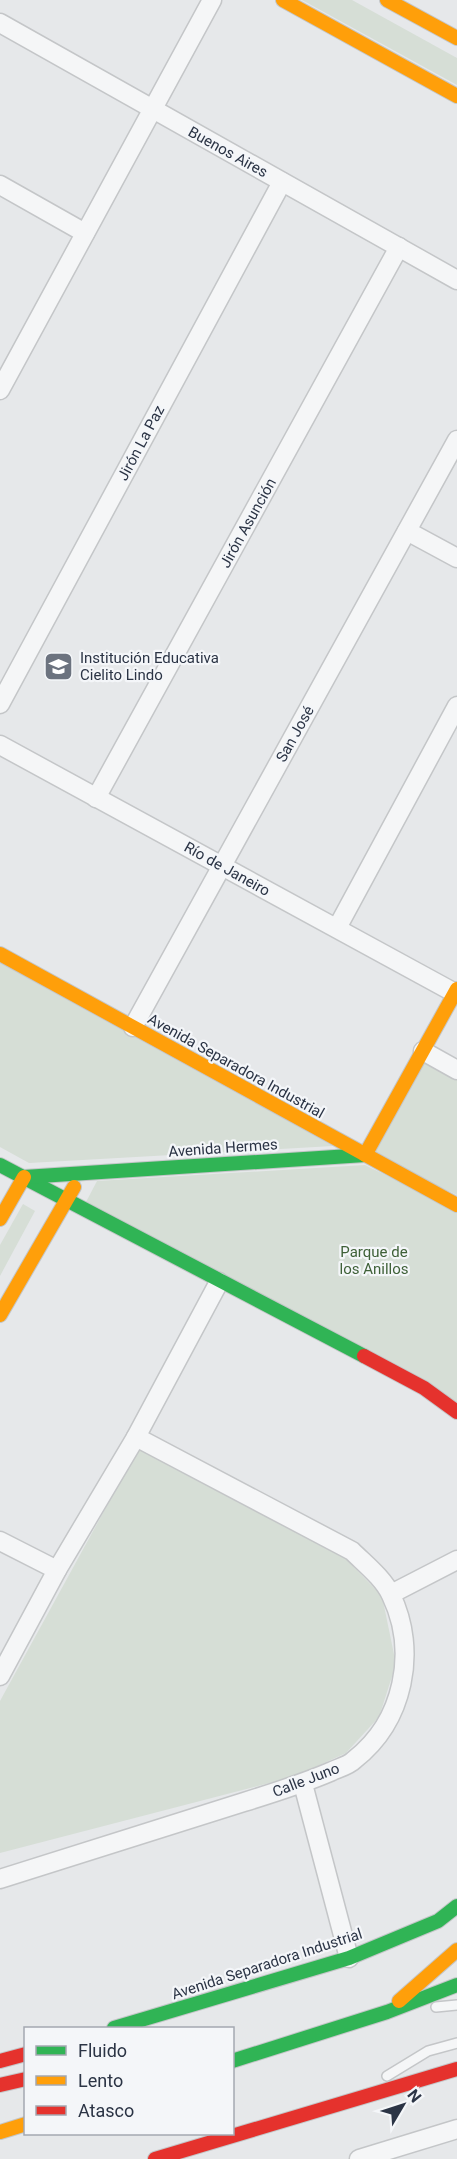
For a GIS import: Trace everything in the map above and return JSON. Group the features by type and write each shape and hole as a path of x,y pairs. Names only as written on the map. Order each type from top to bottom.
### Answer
{"main road":[{"path":"283,0 457,96"},
{"path":"387,0 457,38"},
{"name":"Avenida Separadora Industrial","path":"0,954 457,1205"},
{"path":"365,1155 456,991"},
{"name":"Avenida Hermes","path":"24,1177 365,1155"},
{"path":"0,1165 424,1388 457,1412"},
{"path":"0,1315 66,1199 83,1174"},
{"path":"0,1220 24,1177"},
{"name":"Avenida Separadora Industrial","path":"117,2027 349,1958 438,1921 457,1906"},
{"path":"387,2012 457,1950"},
{"path":"234,2060 387,2012 457,1985"},
{"path":"0,2061 24,2055"},
{"path":"155,2159 457,2069"},
{"path":"0,2085 24,2079"},
{"path":"0,2132 24,2125"}],"street":[{"path":"0,390 212,0"},
{"name":"Buenos Aires","path":"0,23 457,280"},
{"name":"Jirón La Paz","path":"0,704 282,182"},
{"path":"0,185 85,233"},
{"name":"Jirón Asunción","path":"96,798 399,247"},
{"name":"San José","path":"133,1027 457,440"},
{"path":"407,531 457,558"},
{"path":"337,928 457,706"},
{"name":"Río de Janeiro","path":"0,745 456,991"},
{"path":"425,1047 457,1070"},
{"path":"0,1676 57,1570 136,1437 219,1282"},
{"name":"Calle Juno","path":"0,1879 303,1784 353,1761 373,1742 388,1720 400,1693 406,1664 404,1629 391,1593 352,1551 136,1437"},
{"path":"0,1541 57,1570"},
{"path":"391,1593 457,1560"},
{"path":"303,1784 349,1958"},
{"path":"359,2159 457,2129"}],"lane":[{"path":"425,1047 457,1060"},
{"path":"387,2012 457,2005"},
{"path":"344,2102 428,2051 457,2043"}],"green space":[{"path":"302,0 352,0 457,58 457,85"},
{"path":"0,963 333,1146 29,1163 0,1147"},
{"path":"426,1057 457,1074 457,1195 372,1154"},
{"name":"Parque de los Anillos","path":"365,1165 457,1210 457,1406 86,1202 97,1181"},
{"path":"23,1204 35,1211 0,1276 0,1245"},
{"path":"138,1449 346,1559 382,1596 396,1664 379,1717 346,1753 296,1776 0,1853 0,1701"}],"traffic: fast":[{"path":"24,1177 365,1155"},
{"path":"0,1165 364,1356"},
{"path":"117,2027 349,1958 438,1921 457,1906"},
{"path":"234,2060 387,2012 457,1985"}],"traffic: slow":[{"path":"283,0 457,96"},
{"path":"387,0 457,38"},
{"path":"0,954 457,1205"},
{"path":"365,1155 457,989"},
{"path":"0,1219 24,1177"},
{"path":"0,1315 74,1187"},
{"path":"399,2001 457,1950"},
{"path":"0,2132 24,2125"}],"traffic: jam":[{"path":"364,1356 424,1388 457,1412"},
{"path":"0,2061 24,2055"},
{"path":"155,2159 457,2069"},
{"path":"0,2085 24,2079"}],"place":[{"name":"Institución Educativa Cielito Lindo","path":"59,667"}]}
